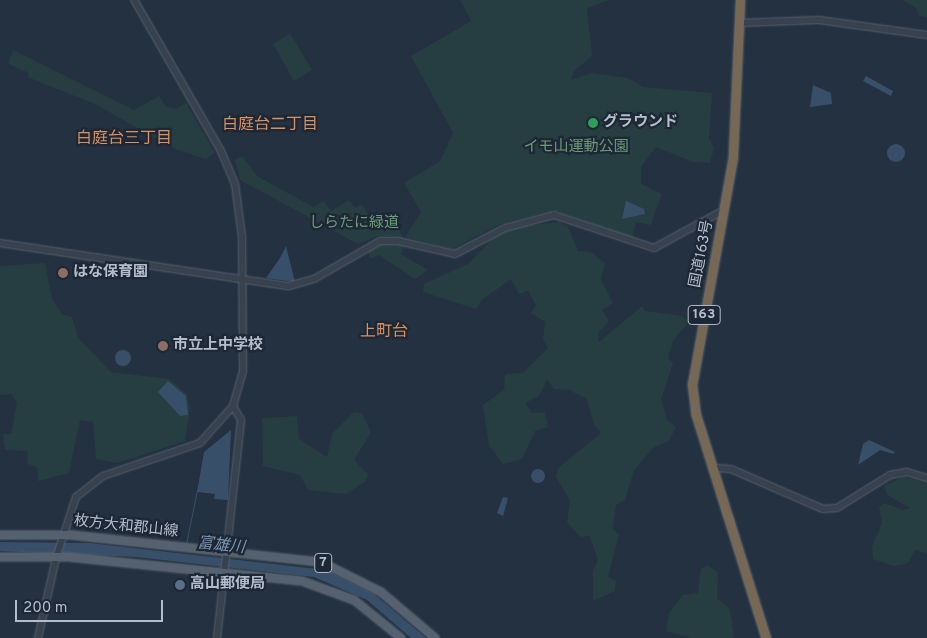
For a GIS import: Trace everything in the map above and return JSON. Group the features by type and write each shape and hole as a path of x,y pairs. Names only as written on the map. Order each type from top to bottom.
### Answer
{"highway":[{"name":"国道163号","path":"740,0 735,139 692,384 696,415 716,468 763,622 766,638"},
{"name":"国道163号","path":"760,638 763,622"}],"main road":[{"name":"枚方大和郡山線","path":"0,535 62,535 321,562 347,571 381,592 435,638"},
{"name":"7","path":"0,558 56,558 302,581 341,593 401,638"}],"street":[{"path":"38,638 62,535 76,497 94,480 200,443 233,406 243,372 240,214 227,162 134,0"},
{"path":"739,23 819,20 927,36"},
{"path":"0,243 280,285 304,283 380,241 398,241 455,254 505,228 549,216 654,248 724,210"},
{"path":"217,638 226,574 241,420 233,406"},
{"path":"716,468 731,469 823,509 837,508 890,475 907,472 927,478"}],"green space":[{"name":"イモ山運動公園","path":"460,0 609,0 587,8 592,56 574,71 571,80 592,73 628,78 643,87 712,93 709,138 714,148 710,163 693,162 656,147 641,167 641,184 662,194 651,225 636,222 632,238 554,210 498,225 452,249 405,237 421,212 404,183 440,161 453,133 411,56 471,21"},
{"path":"902,0 927,0 927,17 919,16 916,8"},
{"path":"290,33 312,70 294,81 273,44"},
{"path":"13,50 134,110 159,96 166,107 176,109 186,103 215,153 206,159 175,149 95,104 27,77 29,73 8,64"},
{"name":"しらたに緑道","path":"242,156 257,176 313,207 324,201 331,211 349,200 355,208 362,204 370,218 399,227 402,237 378,236 358,244 240,180 235,160"},
{"path":"560,222 568,227 578,251 591,252 605,263 601,279 613,303 602,310 609,321 599,332 598,343 642,306 645,311 682,316 689,322 673,341 668,358 673,363 661,399 667,420 676,427 669,441 654,447 634,470 625,500 616,505 613,529 619,535 608,577 616,581 615,591 593,601 593,571 598,560 590,536 580,537 567,522 570,501 556,477 558,468 601,433 594,425 587,399 569,390 554,389 547,379 539,396 525,403 532,413 545,412 548,427 535,431 522,459 503,464 489,445 483,405 504,390 505,374 523,373 548,348 543,339 545,322 531,313 536,305 528,291 519,294 511,279 483,299 476,309 423,292 424,284 468,264 494,237 521,226"},
{"path":"379,244 404,245 401,254 428,270 415,279 379,255 370,259 368,249"},
{"path":"45,263 52,299 62,314 72,317 78,338 111,372 169,379 187,394 190,409 185,441 118,463 96,459 93,422 80,420 69,473 38,481 37,467 28,464 27,451 5,450 3,434 11,434 17,402 11,394 0,395 0,266"},
{"path":"354,412 362,414 371,432 354,460 368,474 365,482 346,494 308,490 300,475 263,466 262,418 297,416 299,439 327,457 332,434"},
{"path":"904,477 927,483 927,553 915,550 908,563 894,566 873,559 872,547 882,523 879,507 884,503 903,510 910,508 887,495 884,486"},
{"path":"708,565 718,573 717,598 730,609 734,638 693,638 666,631 669,613 683,595 698,593 701,569"}],"water":[{"path":"866,76 893,91 891,96 863,81"},
{"path":"813,85 831,93 832,104 810,107"},
{"path":"896,144 902,147 905,153 902,159 896,162 890,159 887,153 890,147"},
{"path":"626,201 644,209 645,214 622,219"},
{"path":"286,246 295,282 266,278 280,258"},
{"path":"120,350 126,350 131,355 129,364 120,366 115,361 115,355"},
{"path":"168,381 186,396 188,415 180,416 158,392"},
{"path":"231,430 228,500 214,499 215,494 197,492 204,452"},
{"path":"869,440 895,452 894,454 880,450 858,465 863,444"},
{"path":"538,469 543,471 545,476 543,481 538,483 533,481 531,476 533,471"},
{"path":"503,497 508,498 503,516 497,513"},
{"path":"0,542 89,543 326,570 374,594 426,638 411,638 367,600 314,577 136,557 0,551"}],"waterway":[{"path":"186,544 197,490"}],"place":[{"name":"グラウンド","path":"593,123"},
{"name":"はな保育園","path":"63,273"},
{"name":"市立上中学校","path":"163,346"},
{"name":"高山郵便局","path":"180,585"}],"district":[{"name":"白庭台二丁目","path":"270,125"},
{"name":"白庭台三丁目","path":"124,139"},
{"name":"上町台","path":"384,332"}],"water label":[{"name":"富雄川","path":"221,546"}]}
